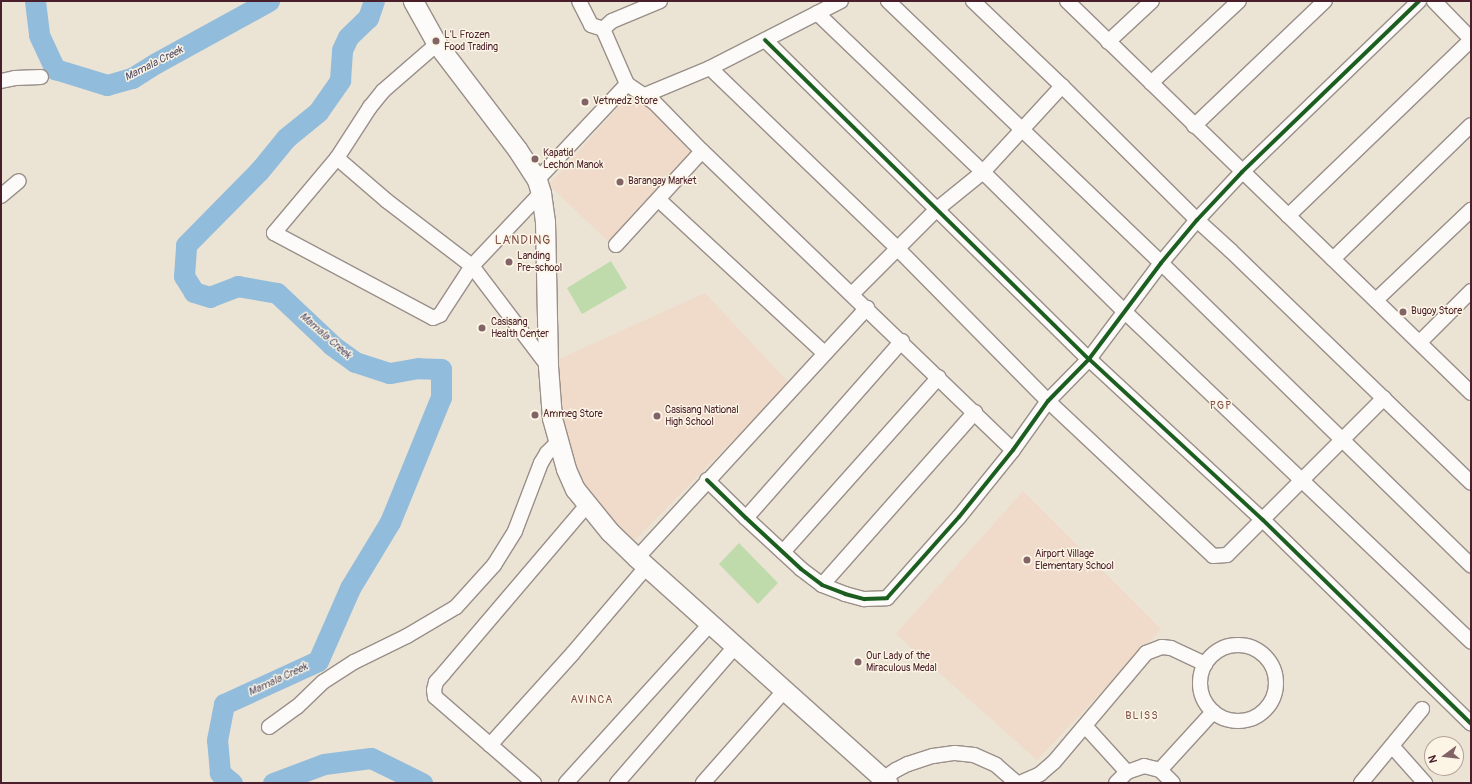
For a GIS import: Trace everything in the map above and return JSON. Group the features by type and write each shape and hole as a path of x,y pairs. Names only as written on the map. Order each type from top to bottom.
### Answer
{"main road":[{"path":"413,1 437,44 517,149 539,186 546,239 548,366 552,418 558,442 576,489 587,505 610,532 884,782"}],"street":[{"path":"580,1 591,25 603,29 627,84 645,95 902,341 1013,450"},
{"path":"603,29 612,21 660,1"},
{"path":"645,95 710,68 841,1"},
{"path":"888,1 1161,263 1471,566"},
{"path":"973,1 1062,86 1197,220 1471,483"},
{"path":"1067,1 1242,172 1420,342 1469,386"},
{"path":"1108,42 1152,1"},
{"path":"1151,83 1239,1"},
{"path":"1194,126 1326,1"},
{"path":"707,480 783,552 822,585 845,594 864,599 888,598 959,517 1013,450 1048,401 1089,359 1161,263 1197,220 1242,172 1418,1"},
{"path":"1288,216 1471,40 1434,1"},
{"path":"817,13 983,172 1125,312 1471,642"},
{"path":"765,40 1089,359 1263,520 1471,724"},
{"path":"437,44 383,91 370,107 337,158 274,233 433,318 440,315 472,266 627,84"},
{"path":"710,68 897,248 1048,401 1213,556 1227,555 1384,398"},
{"path":"1,81 15,78 41,78"},
{"path":"852,294 936,210 983,172 1062,86"},
{"path":"1333,258 1471,125"},
{"path":"616,245 659,200 702,151"},
{"path":"337,158 387,201 472,266 548,366"},
{"path":"1,196 19,181"},
{"path":"659,200 824,354"},
{"path":"1376,300 1471,210"},
{"path":"1420,342 1471,291"},
{"path":"490,745 573,653 707,480 867,308"},
{"path":"746,518 902,341"},
{"path":"783,552 939,377"},
{"path":"822,585 975,412"},
{"path":"269,727 297,707 323,682 354,662 407,636 456,607 494,565 515,531 546,453 558,442"},
{"path":"534,783 435,697 434,690 436,682 587,505"},
{"path":"566,783 710,624"},
{"path":"1235,645 1247,646 1259,651 1268,659 1275,676 1274,695 1269,706 1260,714 1248,720 1236,721 1224,718 1213,712 1205,702 1201,690 1200,676 1205,664 1212,654 1223,648 1235,645"},
{"path":"617,783 735,647"},
{"path":"1020,783 1040,774 1054,762 1086,727 1146,653 1162,647 1171,648 1205,664"},
{"path":"703,783 784,691"},
{"path":"1361,783 1422,709"},
{"path":"1160,770 1213,712"},
{"path":"1086,727 1127,772"},
{"path":"1392,746 1425,783"},
{"path":"884,782 908,764 933,756 956,754 974,755 996,765 1017,783"},
{"path":"1116,783 1127,772 1144,766 1160,770 1173,783"}],"shaded area":[{"path":"632,92 695,151 611,244 549,185"},
{"name":"Casisang National High School","path":"705,293 789,383 634,541 593,506 564,443 555,361"},
{"name":"Airport Village Elementary School","path":"1023,491 1161,629 1037,760 896,634"}],"green space":[{"path":"611,261 627,288 582,314 567,288"},
{"path":"739,543 778,583 758,604 719,564"}],"waterway":[{"name":"Mamala Creek","path":"35,1 39,35 55,69 107,85 132,78 156,63 269,1"},
{"name":"Mamala Creek","path":"232,783 220,773 217,740 224,704 318,661 350,588 390,522 441,397 441,369 418,368 389,373 355,362 332,345 277,293 238,286 210,297 194,292 184,276 186,245 259,171 286,138 318,112 340,80 342,50 348,37 368,18 374,1"},
{"name":"Mamala Creek","path":"273,783 324,764 371,758 422,783"}],"cycle path":[{"path":"707,480 801,569 822,585 845,594 864,599 887,598 959,517 1013,450 1048,401 1089,359 1161,263 1197,220 1242,172 1419,1"},
{"path":"765,40 1089,359 1263,520 1471,724"}],"place":[{"name":"L'L Frozen Food Trading","path":"436,41"},
{"name":"Vetmedz Store","path":"585,102"},
{"name":"Kapatid Lechon Manok","path":"535,159"},
{"name":"Barangay Market","path":"620,182"},
{"name":"Landing Pre-school","path":"509,262"},
{"name":"Bugoy Store","path":"1403,312"},
{"name":"Casisang Health Center","path":"482,328"},
{"name":"Ammeg Store","path":"535,415"},
{"name":"Casisang National High School","path":"657,416"},
{"name":"Airport Village Elementary School","path":"1027,560"},
{"name":"Our Lady of the Miraculous Medal","path":"858,662"}],"district":[{"name":"LANDING","path":"523,241"},
{"name":"PGP","path":"1221,406"},
{"name":"AVINCA","path":"592,700"},
{"name":"BLISS","path":"1142,716"}]}
